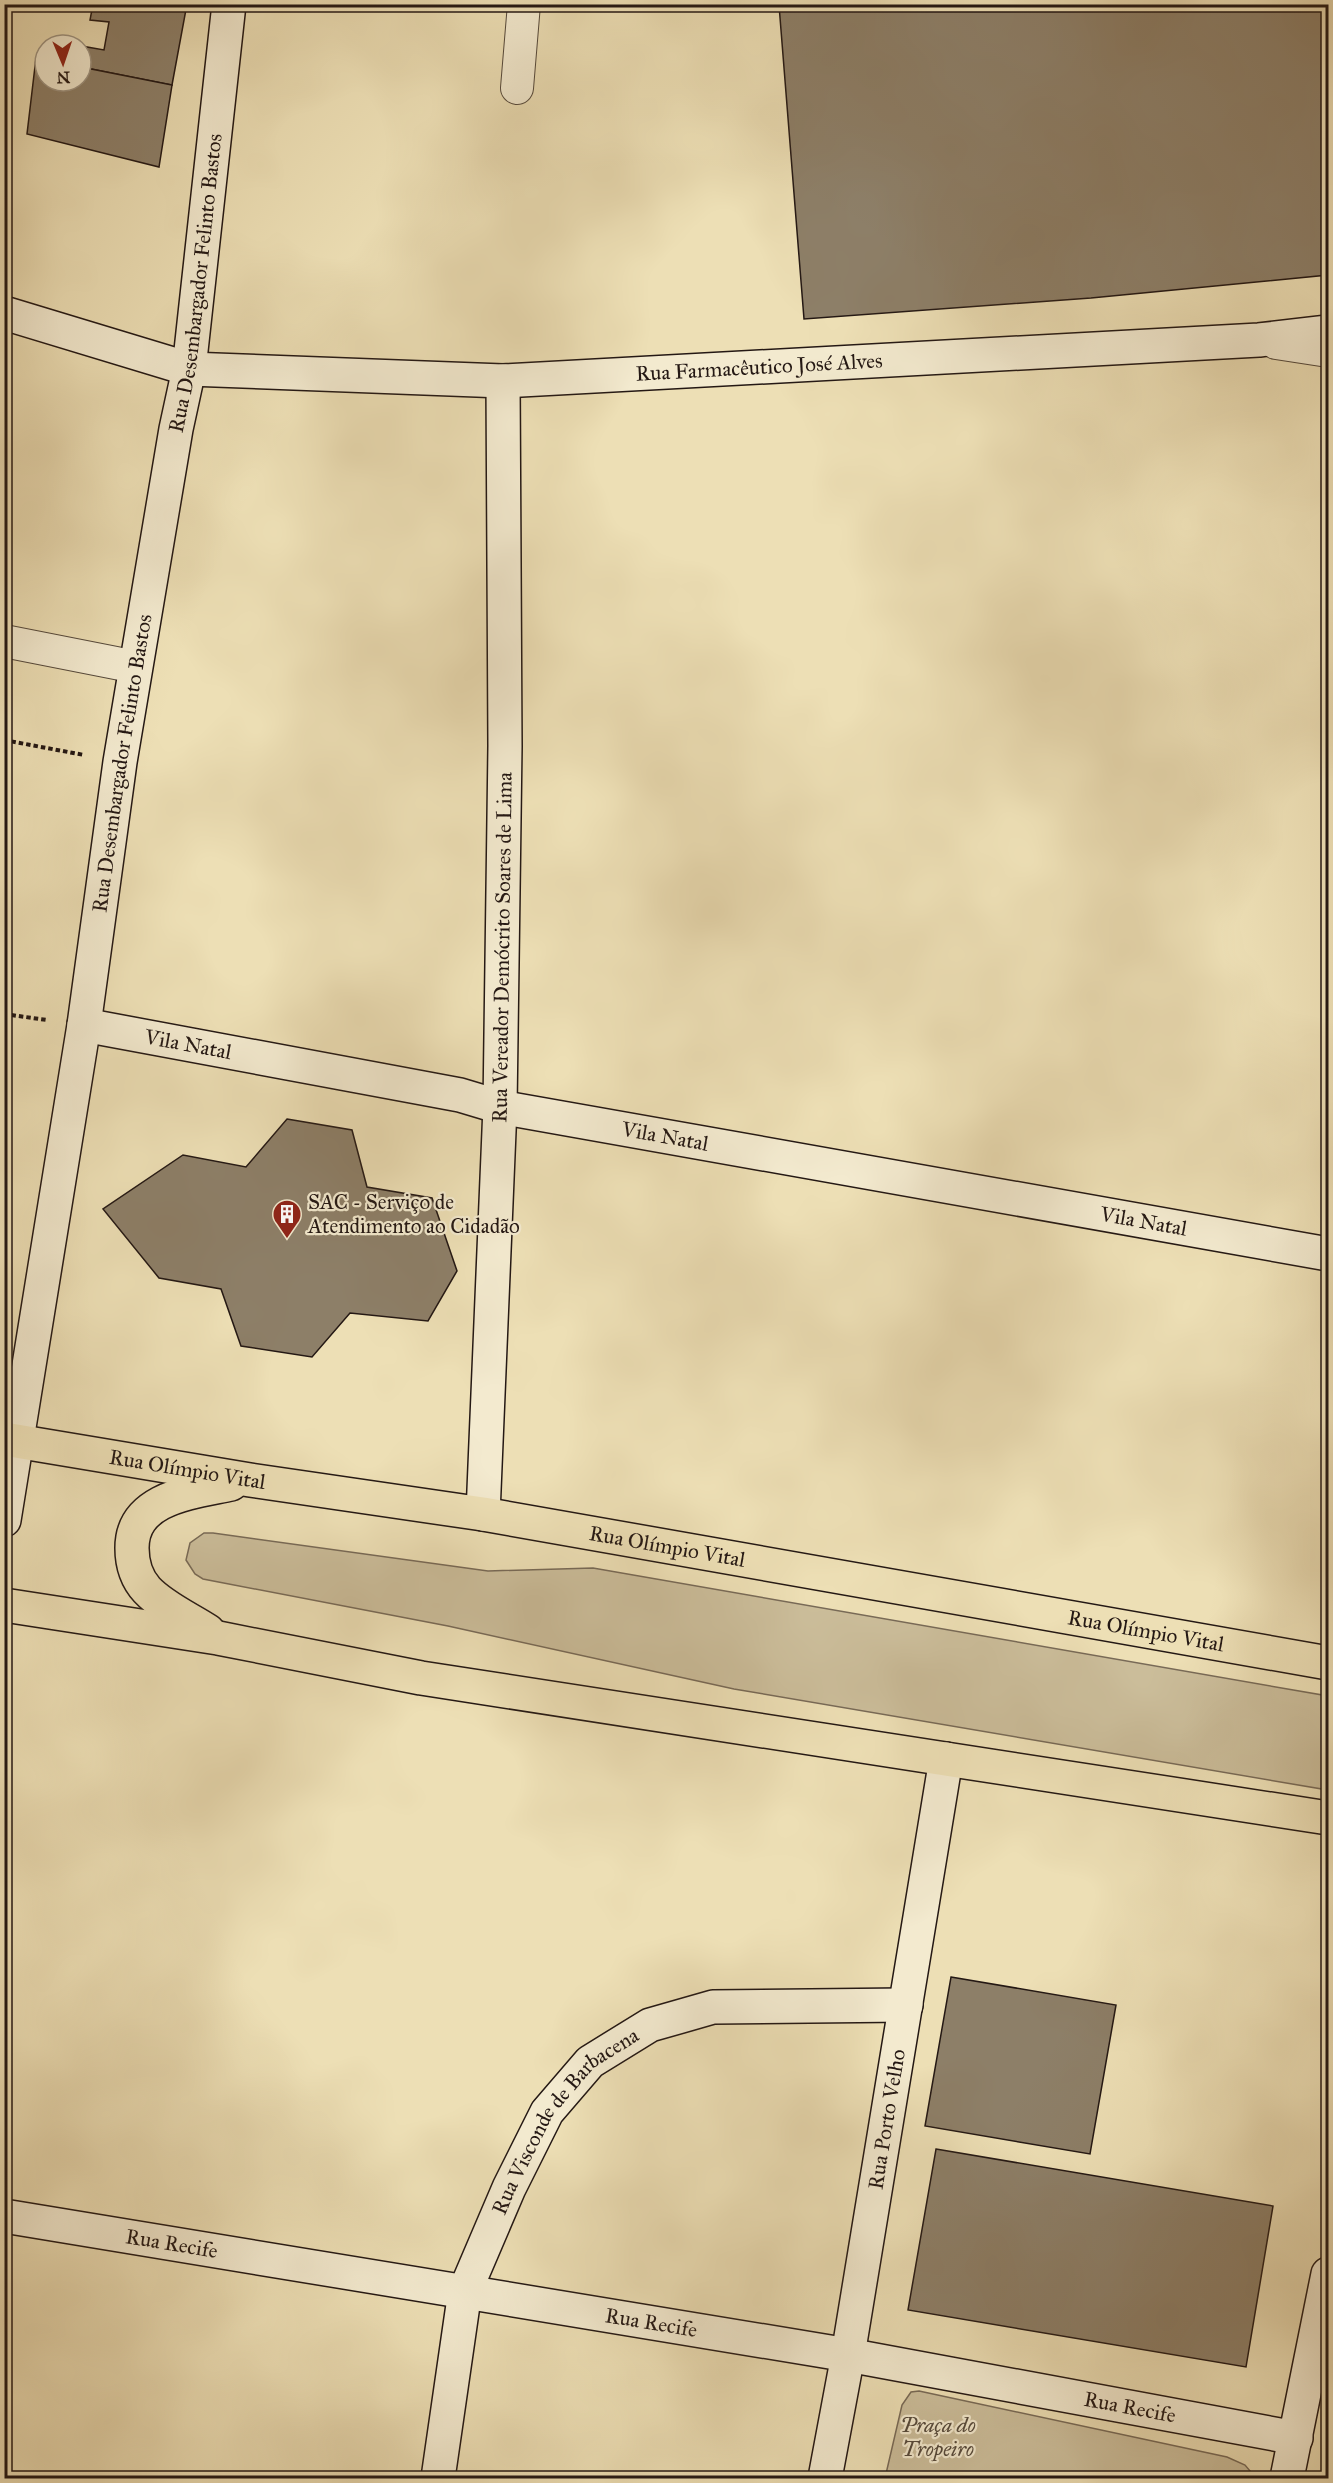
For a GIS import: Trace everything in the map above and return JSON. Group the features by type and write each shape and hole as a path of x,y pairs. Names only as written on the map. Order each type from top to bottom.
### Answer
{"main road":[{"name":"Rua Olímpio Vital","path":"11,1440 250,1480 483,1514 1329,1663"},
{"path":"218,1638 147,1590 137,1576 132,1559 132,1542 138,1526 148,1512 162,1501 250,1480"},
{"path":"4,1605 218,1638 421,1678 1329,1818"}],"street":[{"name":"Rua Desembargador Felinto Bastos","path":"4,1520 11,1440 84,1024 120,762 176,429 189,369 229,4"},
{"path":"517,88 524,4"},
{"name":"Rua Farmacêutico José Alves","path":"4,313 189,369 503,381 1259,340 1329,332"},
{"path":"1259,340 1329,351"},
{"name":"Rua Vereador Demócrito Soares de Lima","path":"483,1514 500,1107 505,746 503,381"},
{"path":"4,641 136,667"},
{"name":"Vila Natal","path":"84,1024 460,1095 500,1107 1329,1254"},
{"name":"Rua Porto Velho","path":"825,2478 848,2355 946,1759"},
{"name":"Rua Visconde de Barbacena","path":"438,2478 465,2291 509,2188 547,2112 590,2062 650,2025 713,2007 906,2005"},
{"name":"Rua Recife","path":"4,2216 848,2355 1296,2438"},
{"path":"1287,2478 1329,2274"}],"path":[{"path":"4,740 120,762"},
{"path":"4,1014 84,1024"}],"green space":[{"path":"204,1533 488,1571 593,1568 1328,1696 1328,1790 734,1689 448,1626 203,1579 195,1574 186,1560 190,1543"},
{"name":"Praça do Tropeiro","path":"919,2391 1227,2457 1245,2465 1256,2478 885,2478 902,2405 911,2392"}],"building":[{"path":"93,4 187,4 172,85 93,69 93,48 104,50 109,22 90,20"},
{"path":"1328,4 1328,275 1091,298 804,319 779,5"},
{"path":"93,69 172,85 159,167 27,134 33,83 33,93 93,93"},
{"name":"SAC - Serviço de Atendimento ao Cidadão","path":"287,1119 352,1130 367,1187 432,1198 457,1271 428,1321 350,1313 312,1357 241,1346 221,1289 159,1278 103,1209 183,1155 246,1167"},
{"path":"951,1977 1116,2005 1090,2154 925,2126"},
{"path":"936,2149 1273,2206 1246,2367 908,2310"}],"place":[{"name":"SAC - Serviço de Atendimento ao Cidadão","path":"287,1240"}]}
